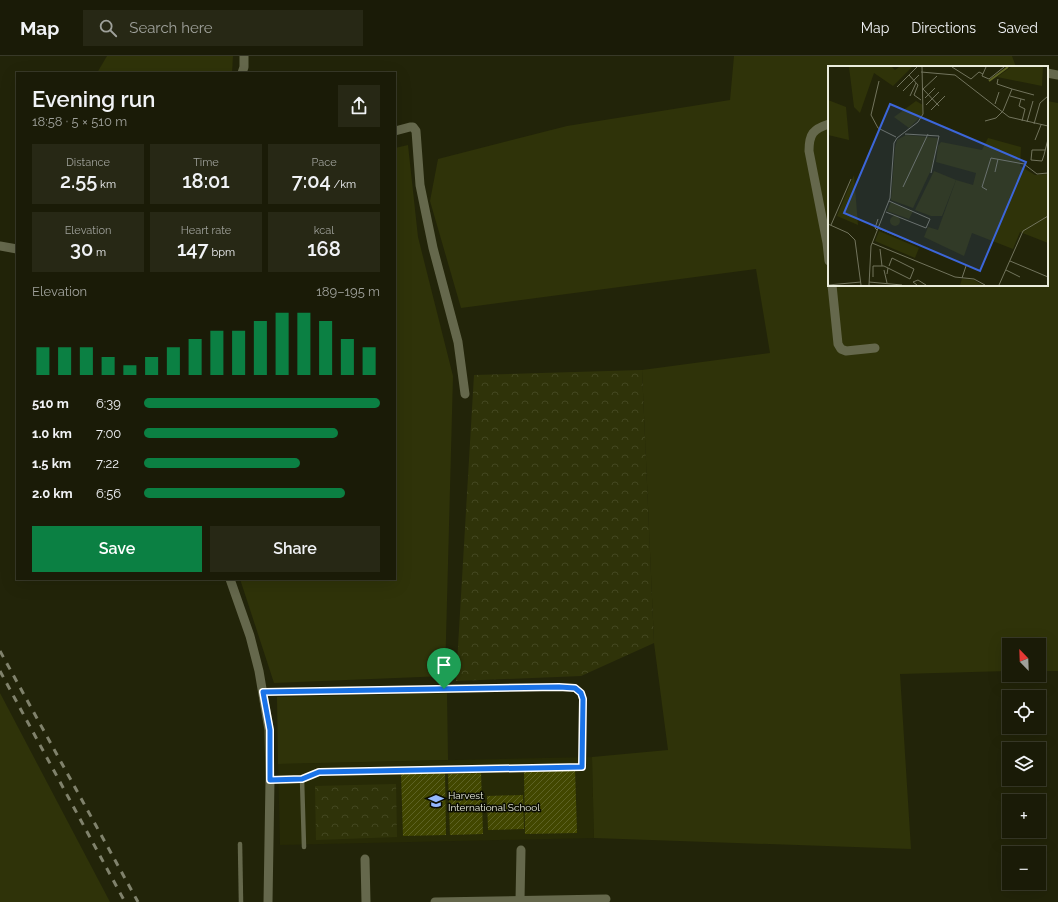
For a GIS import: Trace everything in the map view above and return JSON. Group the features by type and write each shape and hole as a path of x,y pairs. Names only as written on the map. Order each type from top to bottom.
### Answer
{"street":[{"path":"242,72 244,56"},
{"path":"1048,73 1058,75"},
{"path":"828,124 815,130 809,141 809,151 828,252"},
{"path":"396,131 410,127 416,131 420,185 434,248 458,342 465,394"},
{"path":"0,246 16,249"},
{"path":"832,286 838,344 841,349 846,351 875,348"},
{"path":"230,580 250,636 259,671 270,730 268,902"},
{"path":"520,900 521,850"},
{"path":"365,859 366,902"},
{"path":"434,902 606,899"}],"lane":[{"path":"263,692 559,687 575,688 581,693 583,699 582,767 319,772 302,779 270,780"},
{"path":"302,779 304,847"},
{"path":"240,844 241,902"}],"shaded area":[{"name":"Harvest International School","path":"592,757 594,838 280,845 278,764"}],"green space":[{"path":"107,56 233,56 232,72 98,72"},
{"path":"734,56 1012,56 1016,66 828,66 828,286 1048,286 1048,101 1058,103 1058,671 1046,671 1046,638 1002,638 1002,671 900,674 911,849 594,838 592,757 668,750 654,643 642,370 770,353 756,269 461,308 430,201 438,159 567,126 730,100"},
{"path":"408,145 418,237 453,376 445,676 274,683 240,580 396,580 396,148"},
{"path":"642,370 654,643 581,676 456,681 474,375"},
{"path":"0,693 110,902 0,902"},
{"path":"447,693 448,760 278,764 277,697"},
{"path":"396,784 397,837 316,840 315,786"}],"building":[{"path":"575,769 577,833 525,834 524,771"},
{"path":"445,773 446,835 403,836 401,774"},
{"path":"481,773 483,834 450,835 448,774"},
{"path":"523,795 524,829 488,830 487,796"}],"railway":[{"path":"0,651 138,902"},
{"path":"0,671 125,902"}],"place":[{"name":"Harvest International School","path":"436,801"}],"route":[{"path":"575,688 581,693 583,699 582,767 319,772 302,779 270,780 270,730 263,692 444,689 575,688"}]}
